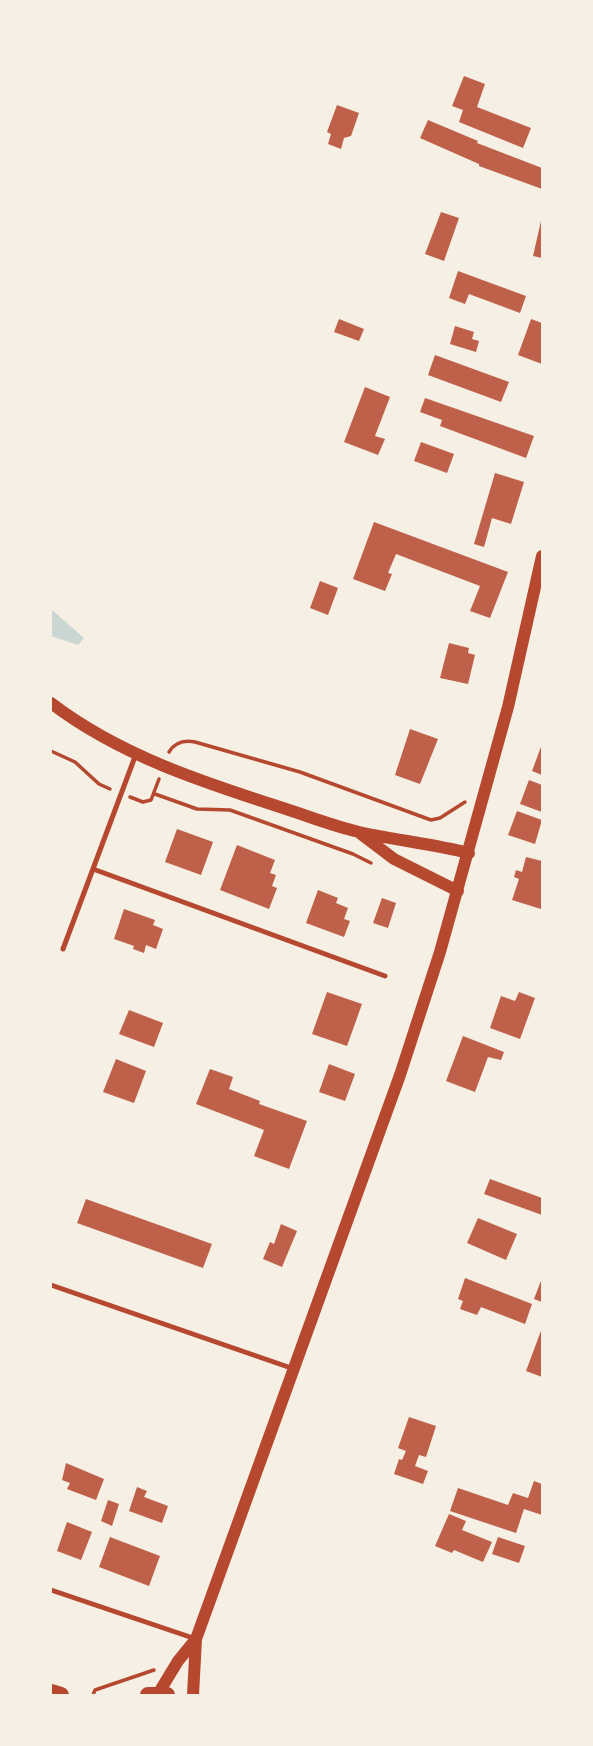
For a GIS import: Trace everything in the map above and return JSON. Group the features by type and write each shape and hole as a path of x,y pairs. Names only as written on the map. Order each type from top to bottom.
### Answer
{"main road":[{"path":"51,1694 61,1695"}],"street":[{"path":"192,1695 196,1639 400,1075 458,891 508,707 542,556"},
{"path":"51,703 86,727 136,754 246,796 358,832 426,842 469,853"},
{"path":"358,832 394,859 458,891"},
{"path":"157,1695 178,1661 196,1639"}],"lane":[{"path":"64,949 136,754"},
{"path":"93,869 385,976"},
{"path":"51,1285 294,1369"},
{"path":"51,1590 196,1639"}],"path":[{"path":"51,751 75,762 99,784 147,802 155,794 173,747 182,742 195,742 300,772 431,820 440,818 460,806 487,783"},
{"path":"155,794 197,809 230,810 375,865 394,859"}],"shaded area":[{"path":"51,609 84,638 78,645 51,636"}],"building":[{"path":"464,76 485,84 477,107 531,128 523,148 459,122 463,110 452,106"},
{"path":"337,105 359,113 351,136 344,138 341,149 328,144 331,134 327,132"},
{"path":"428,120 478,141 477,143 542,168 542,189 479,166 420,138"},
{"path":"441,212 459,218 444,261 425,254"},
{"path":"542,221 542,258 533,256"},
{"path":"458,271 526,296 520,313 469,294 465,304 449,298"},
{"path":"339,319 364,329 359,341 334,332"},
{"path":"531,319 542,323 542,364 518,355"},
{"path":"455,326 474,332 472,339 479,341 476,352 450,344"},
{"path":"435,355 509,382 501,402 428,375"},
{"path":"365,387 390,397 375,436 385,439 378,455 344,442"},
{"path":"425,398 534,436 526,458 440,426 442,420 420,412"},
{"path":"421,442 454,454 447,473 414,461"},
{"path":"495,473 524,482 511,524 492,518 484,547 474,544"},
{"path":"374,522 508,572 490,618 470,611 480,586 396,554 388,573 392,574 385,591 353,579"},
{"path":"320,581 338,588 328,615 310,608"},
{"path":"449,643 469,648 468,653 475,655 468,684 440,678"},
{"path":"410,729 438,739 420,784 395,775"},
{"path":"542,744 542,775 532,771"},
{"path":"529,780 542,785 542,812 520,804"},
{"path":"517,811 542,820 535,844 508,835"},
{"path":"177,829 213,842 201,875 165,862"},
{"path":"237,845 275,860 270,873 276,875 272,886 277,888 269,909 220,890"},
{"path":"526,857 542,861 541,909 512,900 519,879 514,877 516,870 522,872"},
{"path":"318,890 338,898 336,903 348,908 344,919 350,921 344,937 306,923"},
{"path":"382,898 396,903 388,928 373,923"},
{"path":"124,909 155,920 153,925 163,929 156,949 146,945 144,953 133,949 134,946 114,939"},
{"path":"327,992 362,1004 347,1046 312,1034"},
{"path":"519,992 535,998 520,1039 490,1028 501,996 515,1001"},
{"path":"129,1010 163,1023 154,1047 119,1034"},
{"path":"463,1036 504,1052 501,1060 488,1057 475,1092 446,1081"},
{"path":"116,1059 146,1071 134,1103 103,1092"},
{"path":"329,1064 355,1074 345,1101 319,1092"},
{"path":"210,1069 233,1077 229,1089 260,1101 259,1104 307,1121 289,1169 254,1156 264,1130 196,1104"},
{"path":"490,1179 542,1198 542,1215 484,1194"},
{"path":"86,1199 212,1244 203,1268 77,1223"},
{"path":"478,1218 517,1234 506,1260 467,1243"},
{"path":"281,1224 297,1231 282,1267 263,1259 270,1242 274,1244"},
{"path":"465,1278 532,1304 525,1324 481,1307 477,1315 460,1309 463,1301 458,1299"},
{"path":"542,1278 542,1302 534,1299"},
{"path":"542,1328 542,1377 526,1371"},
{"path":"409,1417 436,1426 426,1457 419,1455 415,1466 428,1471 423,1484 394,1474 399,1459 402,1460 406,1451 398,1448"},
{"path":"66,1463 104,1479 96,1500 67,1489 70,1483 62,1480"},
{"path":"534,1481 542,1484 542,1515 524,1509 516,1533 450,1511 458,1488 508,1505 513,1493 528,1498"},
{"path":"137,1487 147,1491 144,1497 168,1506 162,1523 129,1511"},
{"path":"108,1500 119,1504 112,1526 101,1521"},
{"path":"449,1514 466,1521 462,1530 492,1542 483,1562 454,1550 452,1553 435,1546"},
{"path":"67,1522 92,1532 81,1560 57,1551"},
{"path":"110,1537 160,1556 149,1586 99,1567"},
{"path":"498,1537 525,1546 519,1563 492,1554"}]}
